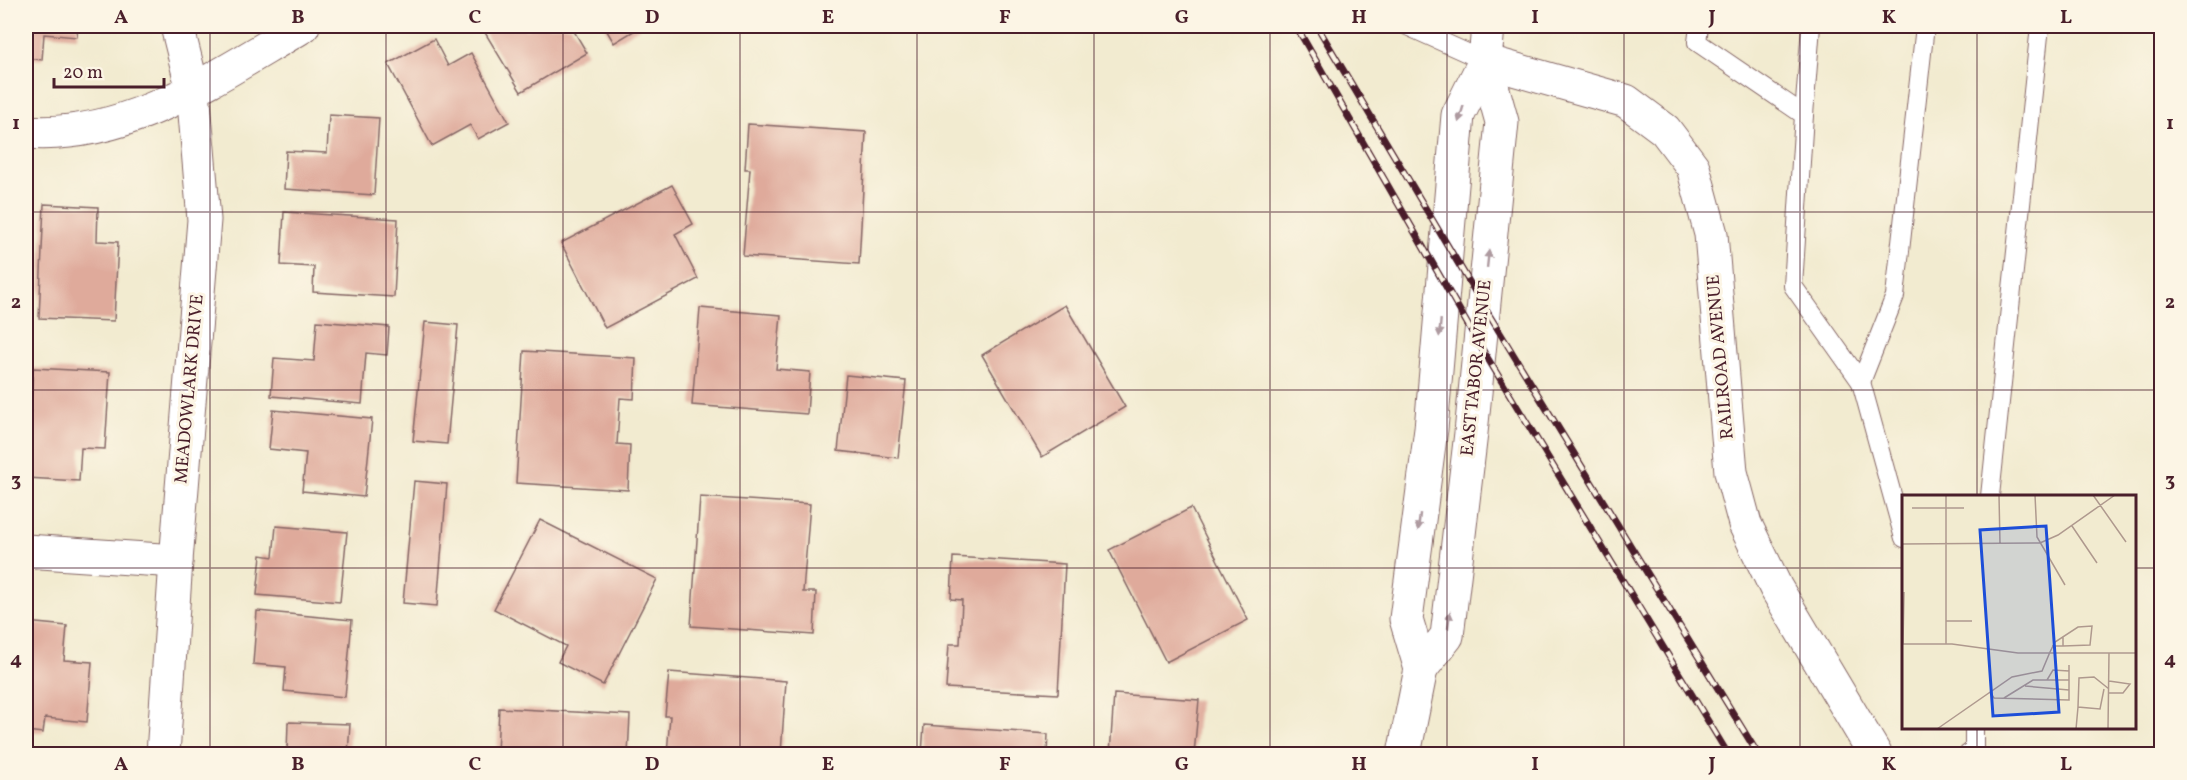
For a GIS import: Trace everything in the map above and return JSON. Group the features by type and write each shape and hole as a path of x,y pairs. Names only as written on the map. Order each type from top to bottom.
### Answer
{"main road":[{"name":"MEADOWLARK DRIVE","path":"163,754 176,561 204,220 193,90 177,26"},
{"path":"26,132 40,133 119,123 193,90 303,26"},
{"name":"EAST TABOR AVENUE","path":"1404,754 1421,669 1448,636 1502,122 1485,61 1488,26"},
{"name":"EAST TABOR AVENUE","path":"1421,669 1406,619 1431,429 1458,115 1485,61"},
{"name":"RAILROAD AVENUE","path":"1485,61 1626,101 1665,130 1693,167 1711,234 1731,472 1745,524 1776,588 1875,754"},
{"path":"26,550 176,561"}],"lane":[{"path":"1409,26 1485,61"},
{"path":"1699,26 1697,42 1804,115"},
{"path":"1811,26 1793,286 1861,382 1902,531"},
{"path":"1861,382 1895,296 1924,26"},
{"path":"1990,495 2040,26"},
{"path":"1968,754 1974,751 1974,729"}],"building":[{"path":"26,26 78,26 77,37 44,34 42,60 26,58"},
{"path":"481,26 524,26 526,30 533,26 571,26 587,53 521,92"},
{"path":"604,26 642,26 614,43"},
{"path":"434,39 448,66 471,53 509,122 478,139 470,125 432,146 388,64"},
{"path":"329,115 379,118 374,195 284,189 286,151 327,153"},
{"path":"748,124 866,132 859,264 743,256 750,169 745,169"},
{"path":"672,185 693,224 675,234 698,279 605,328 561,243"},
{"path":"26,202 32,203 27,258 26,258"},
{"path":"44,204 98,207 97,241 118,242 114,321 39,318"},
{"path":"284,212 398,219 394,297 313,292 314,267 281,265"},
{"path":"1065,305 1125,407 1042,457 982,355"},
{"path":"700,308 781,315 776,369 810,372 807,414 692,405"},
{"path":"317,321 389,327 387,355 366,353 362,404 271,396 274,358 314,361"},
{"path":"425,322 458,325 447,444 413,441"},
{"path":"524,351 636,358 634,399 620,398 617,444 630,445 628,490 516,483"},
{"path":"33,368 110,372 105,449 81,448 79,481 27,478"},
{"path":"846,375 906,381 898,458 838,451"},
{"path":"273,410 372,419 364,497 302,491 306,453 269,449"},
{"path":"414,481 447,484 437,606 403,603"},
{"path":"700,497 810,504 803,592 816,592 814,635 691,626"},
{"path":"1191,508 1248,620 1166,662 1109,550"},
{"path":"540,520 657,579 603,685 558,662 566,646 494,609"},
{"path":"276,526 347,532 340,602 257,595 261,555 273,557"},
{"path":"953,557 1065,564 1058,694 946,688 949,644 960,644 962,600 951,599"},
{"path":"257,611 352,620 345,697 284,691 286,667 253,664"},
{"path":"26,622 67,626 64,660 92,662 87,722 45,718 43,733 26,731"},
{"path":"669,672 786,681 781,754 667,754 670,716 665,716"},
{"path":"1114,694 1199,700 1194,754 1110,754"},
{"path":"499,708 630,715 628,754 497,754"},
{"path":"288,722 350,724 348,754 287,754"},
{"path":"924,725 1048,734 1047,754 922,754"}],"railway":[{"path":"1296,26 1479,344 1728,754"},
{"path":"1317,26 1483,305 1758,754"}]}
